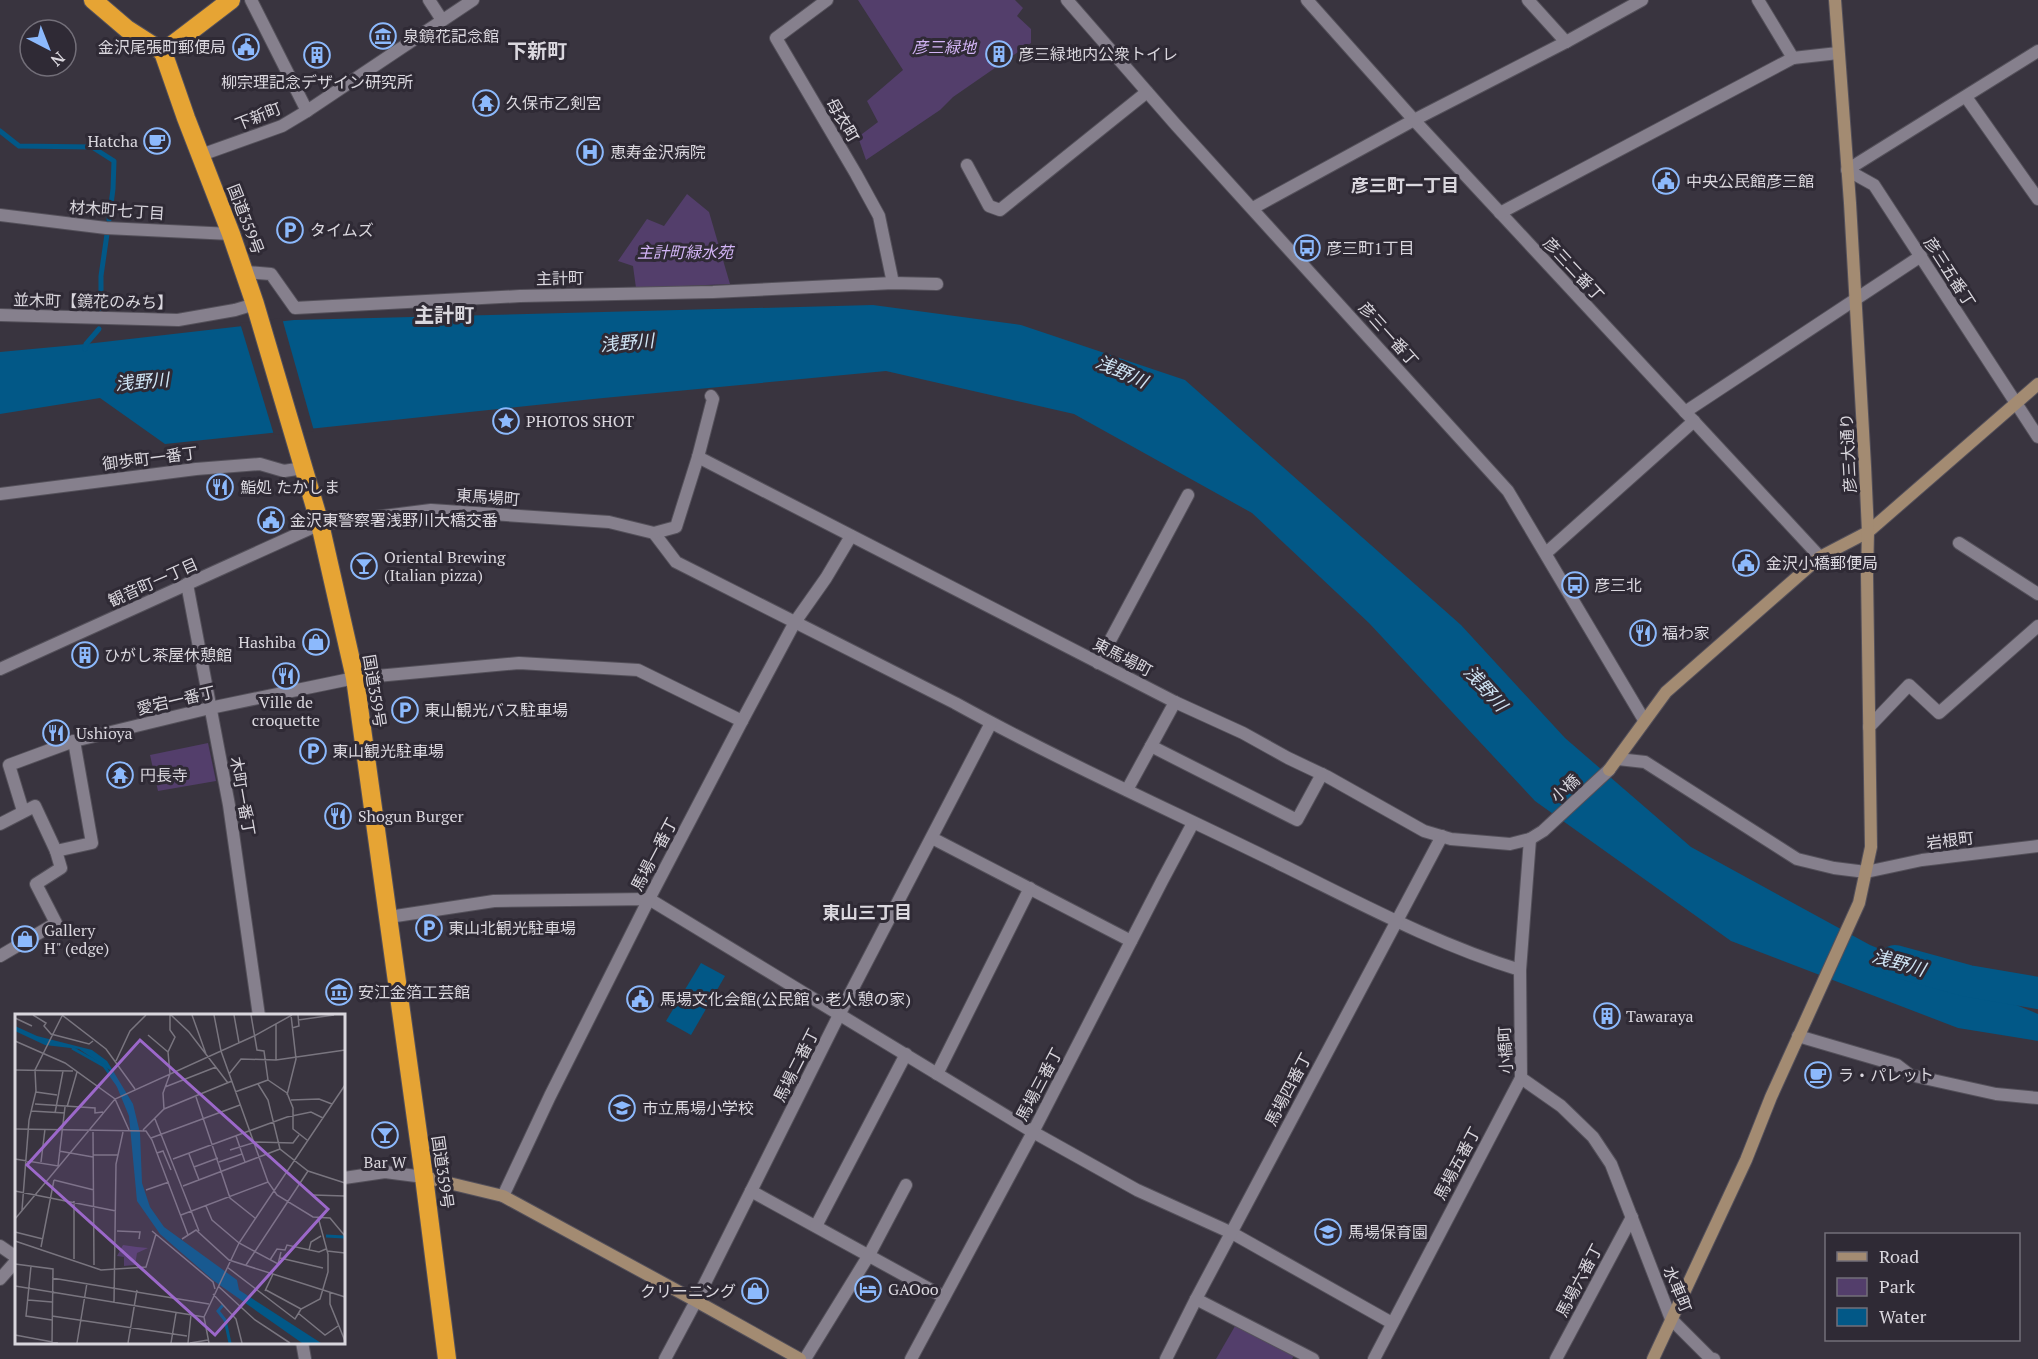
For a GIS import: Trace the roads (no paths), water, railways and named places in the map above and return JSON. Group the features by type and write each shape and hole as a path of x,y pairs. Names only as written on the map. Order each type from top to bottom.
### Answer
{"highway":[{"path":"93,0 127,29 163,52 231,0"},
{"name":"国道359号","path":"163,52 246,272 320,524 355,678 447,1359"}],"street":[{"path":"251,0 307,111"},
{"path":"429,0 442,20"},
{"name":"下新町","path":"201,155 282,126 473,0"},
{"name":"母衣町","path":"827,0 776,38 879,216 893,283"},
{"name":"彦三一番丁","path":"1067,0 1508,491 1644,720"},
{"name":"彦三二番丁","path":"1307,0 1414,120 1820,557"},
{"path":"1528,0 1566,42"},
{"path":"1253,208 1642,0"},
{"path":"1758,0 1793,58"},
{"name":"彦三大通り","path":"1653,1359 1746,1160 1798,1036 1858,903 1871,847 1868,532 1856,298 1835,0"},
{"path":"1847,170 2038,51"},
{"path":"1500,213 1793,58 1838,53"},
{"path":"967,165 989,206 1000,210 1148,92"},
{"path":"1966,97 2038,199"},
{"name":"彦三五番丁","path":"1847,170 1874,185 2038,437"},
{"name":"材木町七丁目","path":"0,215 106,228 231,234"},
{"path":"1546,553 1689,416 1856,298 1920,256"},
{"name":"主計町","path":"246,272 271,274 295,308 520,296 713,292 893,283 937,284"},
{"name":"並木町【鏡花のみち】","path":"0,315 178,320 235,309 257,311"},
{"path":"1617,759 1666,692 1820,557 1868,532 2038,384"},
{"path":"711,396 713,399 698,457 676,527 654,534 676,562 991,723 1395,922 1477,957 1520,970"},
{"name":"東馬場町","path":"698,457 1174,702 1243,733 1424,831 1451,839 1510,844 1530,839 1543,831"},
{"name":"御歩町一番丁","path":"0,494 196,469 260,464 284,471 301,463"},
{"path":"1098,663 1188,495"},
{"name":"東馬場町","path":"320,524 431,510 609,522 654,534"},
{"name":"観音町一丁目","path":"0,669 320,524"},
{"name":"馬場一番丁","path":"502,1196 649,899 742,721 795,622 826,578 851,536"},
{"path":"1959,543 2038,594"},
{"name":"木町一番丁","path":"187,585 229,806 259,1014"},
{"path":"1869,727 1909,685 1938,713 2038,626"},
{"name":"愛宕一番丁","path":"23,811 9,765 74,741 210,708 355,678 519,663 638,670 742,721"},
{"path":"1127,790 1174,702"},
{"name":"馬場二番丁","path":"665,1359 839,1015 991,723"},
{"path":"56,851 92,843 74,741"},
{"path":"1151,746 1297,820 1322,774"},
{"name":"小橋","path":"1543,831 1609,770 1617,759"},
{"name":"岩根町","path":"1617,759 1644,762 1797,859 1834,868 1866,872 1922,860 2038,846"},
{"path":"0,824 35,806 56,851 61,868 36,884 56,923 0,956"},
{"name":"馬場三番丁","path":"911,1359 1033,1132 1194,823"},
{"name":"馬場四番丁","path":"1166,1359 1442,836"},
{"path":"932,838 1131,941"},
{"name":"小橋町","path":"1530,839 1520,970 1521,1078 1561,1106 1593,1137 1611,1164 1632,1217"},
{"path":"937,1074 1030,888"},
{"path":"388,917 494,902 649,899 1033,1132 1137,1190 1232,1233 1392,1323"},
{"path":"1798,1036 1898,1065 1910,1075 1996,1094 2038,1098"},
{"path":"816,1226 906,1054"},
{"name":"馬場五番丁","path":"1374,1359 1521,1078"},
{"path":"345,1178 385,1172 424,1177 502,1196 800,1359"},
{"path":"806,1359 869,1255 906,1185"},
{"path":"751,1191 944,1297"},
{"name":"水車町","path":"1632,1217 1671,1319 1710,1358 1714,1359"},
{"name":"馬場六番丁","path":"1556,1359 1632,1217"},
{"path":"0,1245 15,1258"},
{"path":"0,1279 15,1260"},
{"path":"1196,1299 1312,1359"},
{"path":"302,1344 305,1359"}],"water":[{"path":"873,305 1021,325 1185,380 1461,625 1565,738 1691,847 1870,945 2038,1014 2038,1041 1958,1028 1731,941 1535,801 1369,623 1252,513 1074,414 886,371 165,444 100,398 0,414 0,352 294,320"},
{"path":"701,963 725,976 691,1035 666,1021"}],"waterway":[{"path":"0,131 19,146 92,147 114,161 109,220"},
{"path":"101,313 101,276 107,234"},
{"path":"85,349 86,344 99,329"},
{"name":"浅野川","path":"1895,961 1968,981 2038,993"}],"place":[{"name":"泉鏡花記念館","path":"383,36"},
{"name":"金沢尾張町郵便局","path":"246,47"},
{"name":"彦三緑地内公衆トイレ","path":"999,54"},
{"name":"柳宗理記念デザイン研究所","path":"317,55"},
{"name":"久保市乙剣宮","path":"486,103"},
{"name":"Hatcha","path":"157,141"},
{"name":"恵寿金沢病院","path":"590,152"},
{"name":"中央公民館彦三館","path":"1666,181"},
{"name":"タイムズ","path":"290,230"},
{"name":"彦三町1丁目","path":"1307,248"},
{"name":"PHOTOS SHOT","path":"506,421"},
{"name":"鮨処 たかしま","path":"220,487"},
{"name":"金沢東警察署浅野川大橋交番","path":"271,520"},
{"name":"金沢小橋郵便局","path":"1746,563"},
{"name":"Oriental Brewing (Italian pizza)","path":"364,566"},
{"name":"彦三北","path":"1575,585"},
{"name":"福わ家","path":"1643,633"},
{"name":"Hashiba","path":"316,642"},
{"name":"ひがし茶屋休憩館","path":"85,655"},
{"name":"Ville de croquette","path":"286,676"},
{"name":"東山観光バス駐車場","path":"405,710"},
{"name":"Ushioya","path":"56,733"},
{"name":"東山観光駐車場","path":"313,751"},
{"name":"円長寺","path":"120,775"},
{"name":"Shogun Burger","path":"338,816"},
{"name":"東山北観光駐車場","path":"429,928"},
{"name":"Gallery H\" (edge)","path":"25,939"},
{"name":"安江金箔工芸館","path":"339,992"},
{"name":"馬場文化会館(公民館・老人憩の家)","path":"640,999"},
{"name":"Tawaraya","path":"1607,1016"},
{"name":"ラ・パレット","path":"1818,1075"},
{"name":"市立馬場小学校","path":"622,1108"},
{"name":"Bar W","path":"385,1135"},
{"name":"馬場保育園","path":"1328,1232"},
{"name":"GAOoo","path":"868,1289"},
{"name":"クリーニング","path":"755,1291"}],"district":[{"name":"下新町","path":"537,50"},
{"name":"彦三町一丁目","path":"1405,185"},
{"name":"主計町","path":"444,314"},
{"name":"東山三丁目","path":"867,912"}],"park label":[{"name":"彦三緑地","path":"944,47"},
{"name":"主計町緑水苑","path":"685,252"}]}
